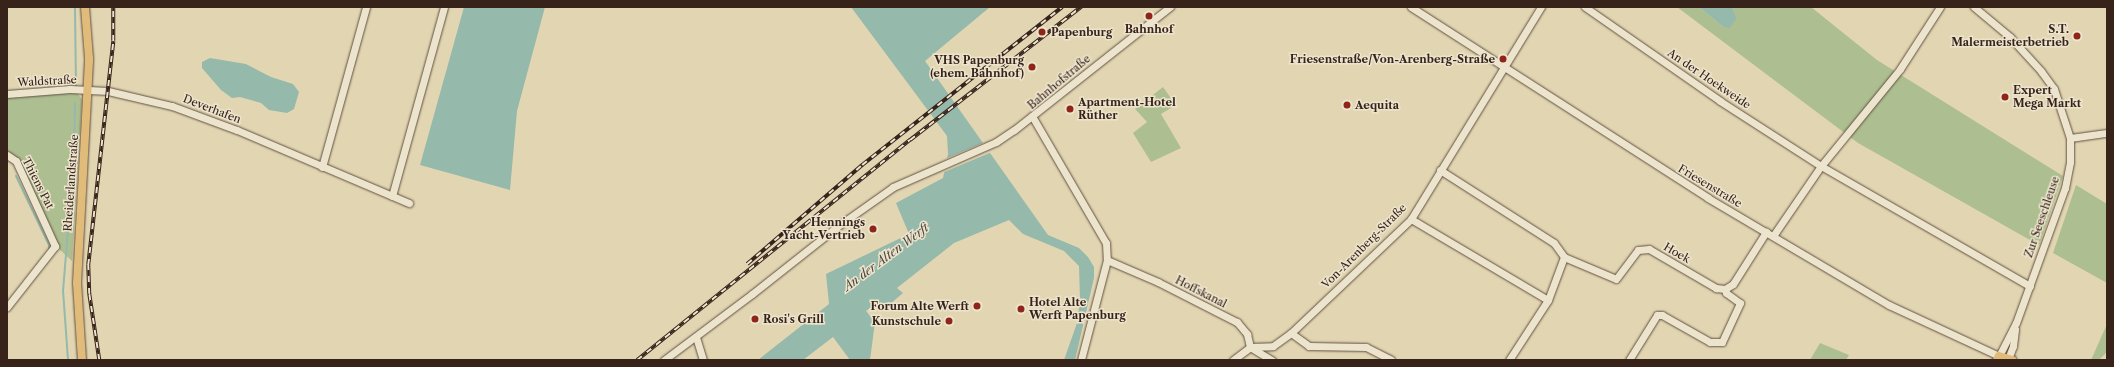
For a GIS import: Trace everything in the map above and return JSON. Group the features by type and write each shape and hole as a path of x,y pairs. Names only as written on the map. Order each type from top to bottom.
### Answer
{"main road":[{"name":"Rheiderlandstraße","path":"82,360 78,328 78,239 89,58 85,7"},
{"name":"Friesenstraße","path":"1998,358 2009,360"}],"street":[{"path":"322,167 366,7"},
{"path":"392,196 444,7"},
{"name":"Bahnhofstraße","path":"1107,260 1106,243 1032,116 1170,7"},
{"name":"Friesenstraße","path":"1411,7 1655,165 1766,232 1889,305 1998,358"},
{"path":"1504,67 1541,7"},
{"name":"An der Hoekweide","path":"1585,7 1720,101 1821,166 2030,286"},
{"path":"1773,236 1821,166 1881,94 1940,7"},
{"name":"Zur Seeschleuse","path":"1974,7 2010,37 2041,71 2054,89 2070,138 2070,162 2065,188 2016,323 1998,358"},
{"name":"Von-Arenberg-Straße","path":"1250,347 1273,346 1291,333 1411,219 1504,67"},
{"name":"Waldstraße","path":"7,94 88,90"},
{"name":"Deverhafen","path":"88,90 132,96 172,106 409,203"},
{"path":"664,360 696,337 844,222 893,187 996,142 1032,116"},
{"path":"2070,138 2107,132"},
{"name":"Thiens Pat","path":"7,155 16,161 55,246 7,307"},
{"name":"Hoek","path":"1440,170 1554,243 1564,257 1616,279 1638,250 1649,249 1716,288 1725,289"},
{"path":"1411,219 1548,300"},
{"path":"1629,360 1657,315 1662,315 1710,342 1722,342 1740,303 1726,293 1725,289 1733,284 1766,232"},
{"path":"1509,360 1548,300 1564,257"},
{"path":"1081,360 1107,260"},
{"name":"Hoffskanal","path":"1107,260 1158,282 1237,322 1247,334 1250,347"},
{"name":"Zur Seeschleuse","path":"2009,360 2013,346 2016,323"},
{"path":"1291,333 1309,346 1366,347 1390,360"},
{"path":"696,337 703,360"},
{"path":"1233,360 1250,347 1272,360"}],"green space":[{"path":"1677,7 1699,7 1722,26 1737,18 1732,7 1811,7 1877,60 2063,176 2039,245 1858,143"},
{"path":"1163,87 1176,105 1161,114 1181,148 1151,162 1133,133 1147,122 1135,109"},
{"path":"69,92 77,93 82,99 72,261 58,248 17,159 7,152 7,97"},
{"path":"2076,185 2107,204 2107,283 2053,253"},
{"path":"2107,324 2107,352 2099,360 2091,360"},
{"path":"1820,343 1849,355 1846,360 1810,360"}],"water":[{"path":"464,7 545,7 517,111 510,190 420,165"},
{"name":"An der Alten Werft","path":"851,7 990,7 925,61 1048,235 1079,248 1088,257 1094,267 1094,278 1075,360 1064,360 1077,323 1080,300 1079,266 1064,251 1023,234 1009,220 954,243 897,288 903,293 883,310 876,303 866,311 875,322 870,360 850,360 833,337 803,360 758,360 829,304 826,274 909,234 896,203 943,178 948,154 947,136"},
{"path":"1699,7 1732,7 1737,18 1730,28 1722,26"},
{"path":"210,58 246,64 271,77 293,84 299,92 294,109 287,113 269,110 261,103 240,97 232,98 221,90 202,68 202,62"}],"pier":[{"path":"985,142 992,152 942,173 945,159"}],"waterway":[{"path":"75,7 76,86"},
{"path":"68,360 63,291 74,156 75,103"},
{"path":"16,176 49,245 49,250"}],"railway":[{"path":"99,360 89,294 88,265 113,41 113,7"},
{"path":"747,264 862,165 1062,7"},
{"path":"637,360 910,140 1081,7"}],"place":[{"name":"Bahnhof","path":"1149,16"},
{"name":"Papenburg","path":"1042,32"},
{"name":"S.T. Malermeisterbetrieb","path":"2077,36"},
{"name":"Friesenstraße/Von-Arenberg-Straße","path":"1503,59"},
{"name":"VHS Papenburg (ehem. Bahnhof)","path":"1032,67"},
{"name":"Expert Mega Markt","path":"2005,97"},
{"name":"Aequita","path":"1347,105"},
{"name":"Apartment-Hotel Rüther","path":"1070,109"},
{"name":"Hennings Yacht-Vertrieb","path":"873,229"},
{"name":"Forum Alte Werft","path":"977,306"},
{"name":"Hotel Alte Werft Papenburg","path":"1021,309"},
{"name":"Rosi's Grill","path":"755,319"},
{"name":"Kunstschule","path":"949,321"}]}
